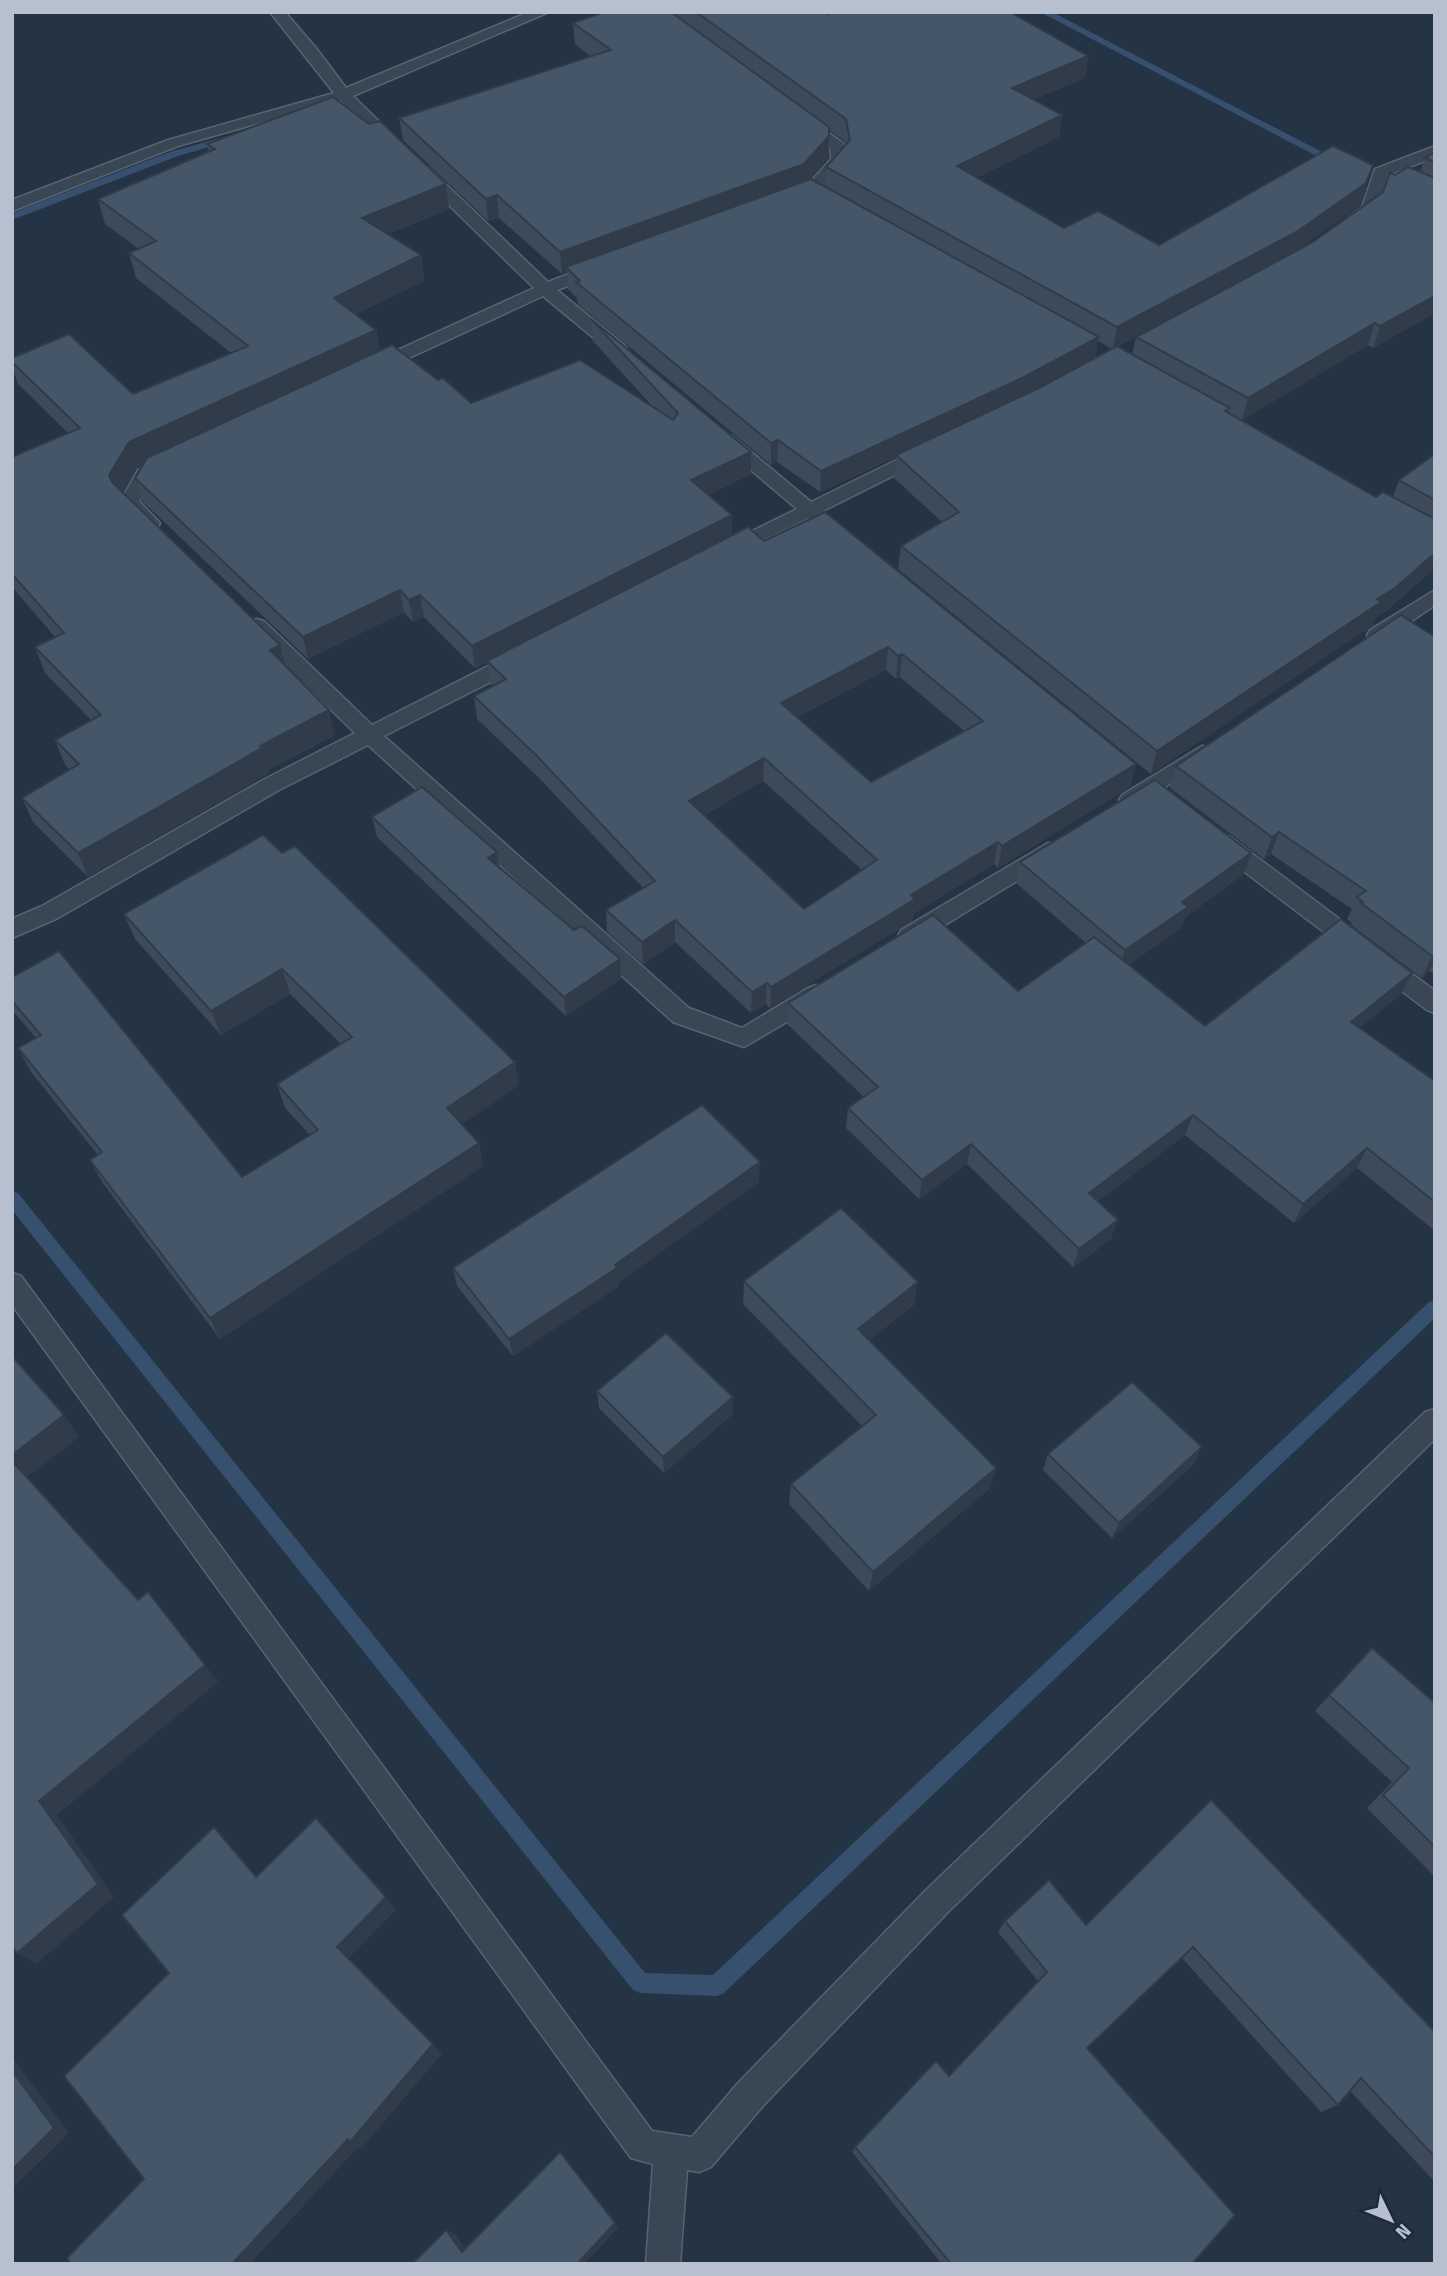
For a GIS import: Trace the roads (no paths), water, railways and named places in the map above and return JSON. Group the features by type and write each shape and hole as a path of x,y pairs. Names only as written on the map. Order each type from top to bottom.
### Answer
{"lane":[{"path":"277,12 311,51 343,95 545,289 629,359"},
{"path":"12,206 173,143 343,95 542,12"},
{"path":"773,205 817,195 839,160 838,146 789,110"},
{"path":"1381,172 1435,151"},
{"path":"1381,172 1403,181"},
{"path":"1339,230 1369,209 1381,172"},
{"path":"353,377 545,289 609,265"},
{"path":"714,429 830,526"},
{"path":"711,559 942,445"},
{"path":"168,539 129,502 145,474 182,457"},
{"path":"1355,650 1435,596"},
{"path":"245,614 371,736 681,1015 744,1038 837,981"},
{"path":"12,929 62,905 271,785 541,648"},
{"path":"1115,809 1218,742"},
{"path":"1129,771 1172,805"},
{"path":"1205,830 1435,1004"},
{"path":"895,945 1069,838"},
{"path":"12,1284 643,2147 699,2155 750,2095 937,1900 1435,1421"},
{"path":"663,2264 671,2152"}],"waterway":[{"path":"1044,12 1338,163"},
{"path":"12,217 174,154 227,139"},
{"path":"12,1198 640,1983 717,1986 1435,1307"}]}
